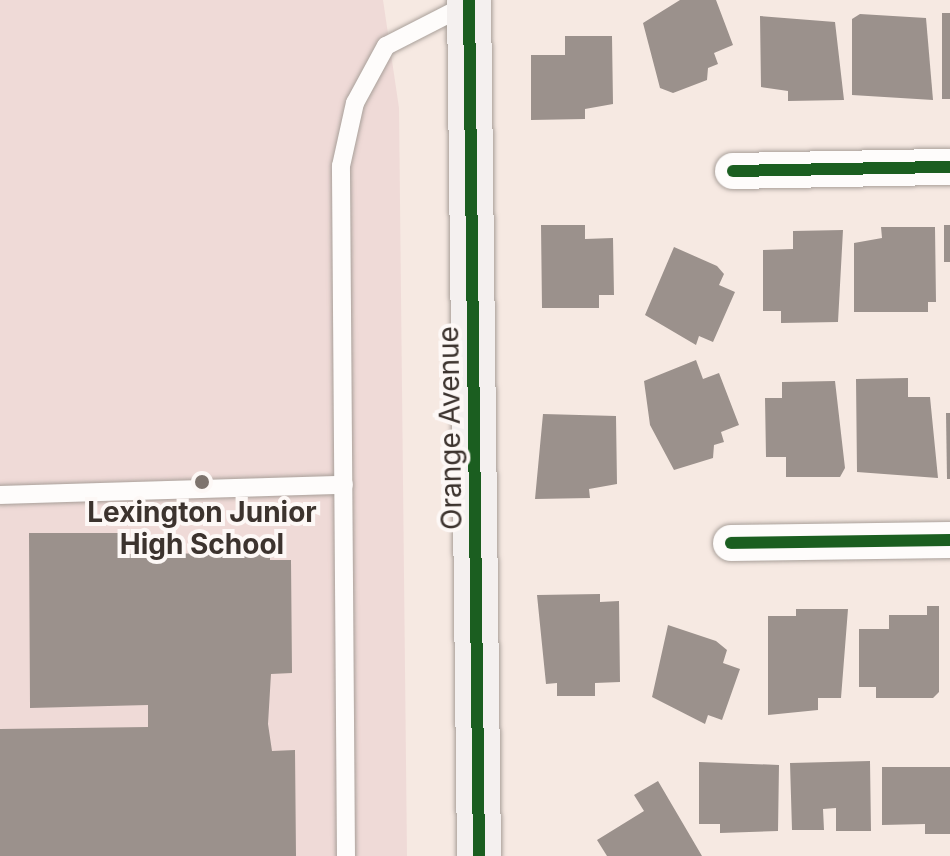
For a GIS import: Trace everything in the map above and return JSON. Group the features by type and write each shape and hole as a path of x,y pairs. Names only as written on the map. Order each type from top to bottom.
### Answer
{"main road":[{"name":"Orange Avenue","path":"469,2 479,856"}],"street":[{"path":"733,171 950,167"},
{"path":"731,543 950,540"}],"lane":[{"path":"346,856 341,166 355,103 386,46 469,2"},
{"path":"0,495 344,485"}],"shaded area":[{"name":"Lexington Junior High School","path":"0,0 383,0 399,108 407,856 0,856"}],"building":[{"path":"680,0 716,0 733,45 714,53 718,64 708,68 707,80 673,93 660,88 643,23"},
{"path":"942,13 950,13 950,99 942,99"},
{"path":"860,14 926,18 933,100 852,95 852,19"},
{"path":"760,16 835,22 844,100 788,101 788,91 761,87"},
{"path":"565,36 612,36 613,104 585,109 585,119 531,120 531,55 565,55"},
{"path":"541,225 585,225 585,239 613,238 614,295 599,295 599,308 542,308"},
{"path":"944,225 950,225 950,262 944,262"},
{"path":"881,227 935,227 936,302 928,302 928,312 854,312 854,243 882,238"},
{"path":"843,230 838,322 781,323 781,311 763,311 763,250 793,249 793,231"},
{"path":"674,247 717,266 724,274 719,285 735,292 713,342 699,336 696,345 645,315"},
{"path":"696,360 703,379 719,373 739,425 721,432 724,442 714,445 713,458 674,470 650,425 644,381"},
{"path":"908,378 908,397 930,397 938,478 857,472 856,379"},
{"path":"835,381 845,468 840,477 786,477 786,457 766,457 765,398 782,398 782,382"},
{"path":"946,413 950,413 950,479 947,479"},
{"path":"543,414 616,416 617,484 589,489 590,498 535,499"},
{"path":"29,533 126,533 126,554 270,553 270,560 291,560 292,673 271,674 268,724 272,751 295,750 296,856 0,856 0,729 148,727 148,705 30,708"},
{"path":"600,594 600,602 619,601 620,682 595,683 595,696 557,696 557,683 546,684 537,595"},
{"path":"927,606 939,606 939,692 933,698 876,698 876,687 859,687 859,629 889,629 889,615 927,615"},
{"path":"796,609 848,609 841,698 818,698 818,710 768,715 768,616 796,616"},
{"path":"668,625 716,641 727,650 723,663 740,669 722,720 708,715 705,724 652,697"},
{"path":"870,761 871,831 836,831 836,808 823,809 824,830 792,830 790,763"},
{"path":"699,762 779,765 778,831 720,833 720,824 699,824"},
{"path":"882,767 950,767 950,834 925,834 925,824 882,825"},
{"path":"658,781 702,856 607,856 597,840 644,811 634,795"}],"cycle path":[{"path":"469,0 479,856"},
{"path":"733,171 950,167"},
{"path":"731,543 950,540"}],"place":[{"name":"Lexington Junior High School","path":"202,482"}]}
